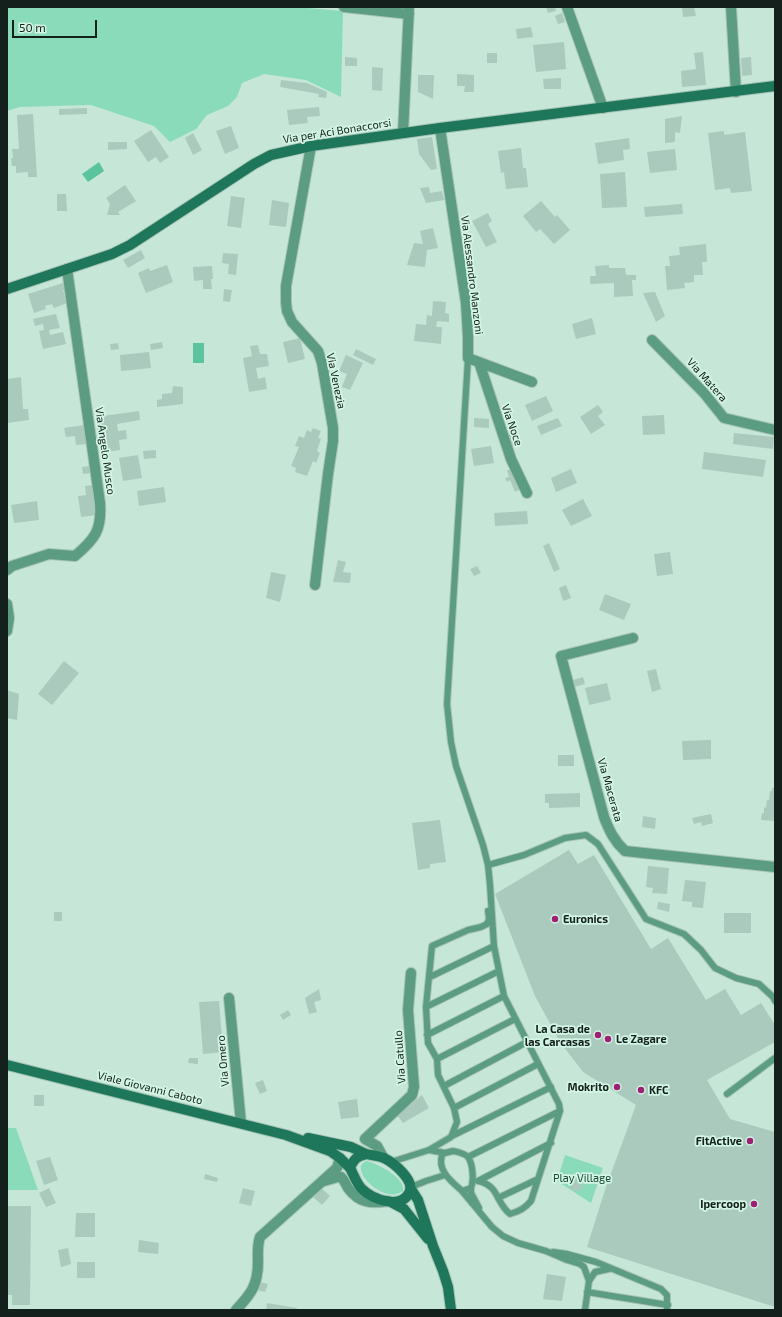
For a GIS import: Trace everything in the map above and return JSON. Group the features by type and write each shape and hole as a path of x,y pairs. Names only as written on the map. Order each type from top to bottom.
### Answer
{"main road":[{"name":"Via per Aci Bonaccorsi","path":"7,289 112,254 130,245 254,164 271,155 311,146 403,133 775,86"},
{"name":"Viale Giovanni Caboto","path":"7,1065 286,1135"},
{"path":"286,1135 338,1143 351,1147 366,1154 387,1160 406,1175 418,1200 448,1287 451,1310"},
{"path":"286,1135 330,1151 340,1158 350,1168 356,1182 363,1190 379,1199 404,1209 433,1246"},
{"path":"350,1168 354,1159 366,1154"},
{"path":"389,1202 406,1198 411,1188"}],"street":[{"path":"344,7 409,10 403,133"},
{"path":"567,7 603,108"},
{"path":"731,7 736,92"},
{"name":"Via Alessandro Manzoni","path":"440,128 466,303 468,358"},
{"name":"Via Venezia","path":"311,146 286,286 286,302 287,311 292,322 318,351 322,363 333,428 333,441 315,585"},
{"name":"Via Angelo Musco","path":"7,570 12,566 49,554 75,556 90,543 98,529 101,513 100,503 67,269"},
{"name":"Via Matera","path":"652,340 704,393 724,418 775,430"},
{"path":"468,358 532,382"},
{"name":"Via Noce","path":"479,362 484,381 511,459 527,493"},
{"path":"7,604 9,618 7,631"},
{"name":"Via Macerata","path":"633,638 561,656 602,809 610,833 618,845 625,851 775,867"},
{"name":"Via Catullo","path":"387,1160 377,1146 365,1139 412,1095 414,1087 408,1010 410,973"},
{"name":"Via Omero","path":"229,998 241,1123"},
{"path":"236,1310 249,1296 255,1285 257,1275 257,1247 260,1237 318,1183 337,1168 340,1158"},
{"path":"318,1183 342,1177 348,1188 367,1202 375,1204 389,1202"}],"lane":[{"path":"468,358 447,704 451,742 456,766 483,845 488,865 494,946 504,996 551,1087 559,1104 560,1111 551,1143 531,1201 525,1208 510,1214 504,1209 494,1189 488,1183 474,1184"},
{"path":"488,865 524,855 565,838 586,835 598,844 646,919 684,934 701,950 715,968 736,978 759,984 773,997 775,1001"},
{"path":"451,1137 457,1122 454,1108 438,1075 437,1059 428,1043 427,1035 426,1007 432,946 468,930 487,924 489,919 487,885 488,865"},
{"path":"430,977 494,946"},
{"path":"426,1007 499,971"},
{"path":"427,1035 504,996"},
{"path":"437,1059 515,1018"},
{"path":"444,1086 527,1042"},
{"path":"727,1094 775,1058"},
{"path":"454,1108 538,1064"},
{"path":"387,1160 429,1150 451,1137 551,1087"},
{"path":"468,1157 560,1111"},
{"path":"462,1191 551,1143"},
{"path":"429,1150 445,1153 453,1151 463,1153 468,1157 472,1168 474,1184 471,1193 484,1216"},
{"path":"445,1153 441,1158 445,1175 462,1191 492,1227 503,1236 518,1243 546,1251 580,1264 584,1268 588,1281 585,1310"},
{"path":"411,1188 426,1180 445,1175"},
{"path":"498,1198 538,1179"},
{"path":"546,1251 568,1254 596,1262 661,1289 667,1295 668,1307 587,1292"},
{"path":"588,1281 594,1272 610,1269"}],"green space":[{"path":"7,7 296,7 343,11 341,97 306,80 264,74 242,83 237,97 228,106 207,115 196,129 170,142 154,126 91,105 20,107 7,111"},
{"path":"7,1128 16,1128 38,1190 7,1190"},
{"name":"Play Village","path":"565,1155 603,1168 591,1203 557,1181"},
{"path":"367,1161 384,1168 396,1177 403,1186 403,1191 395,1194 386,1193 378,1190 370,1184 364,1177 361,1170 362,1165"}],"shaded area":[{"path":"99,162 104,171 88,182 82,174"},
{"path":"193,343 204,343 204,363 193,363"}],"building":[{"path":"546,7 555,7 556,11 548,13"},
{"path":"682,7 694,7 696,16 683,17"},
{"path":"562,13 565,22 558,24 555,16"},
{"path":"531,27 533,37 517,39 516,29"},
{"path":"564,42 566,69 536,72 533,45"},
{"path":"703,52 706,85 682,87 681,71 696,69 694,53"},
{"path":"487,53 497,53 497,63 487,63"},
{"path":"345,57 357,58 357,66 345,66"},
{"path":"751,57 752,75 742,76 741,58"},
{"path":"372,67 383,68 382,91 372,90"},
{"path":"457,74 474,75 474,92 464,92 465,86 457,86"},
{"path":"418,75 434,75 433,99 418,92"},
{"path":"561,78 561,89 544,89 543,79"},
{"path":"281,80 307,83 327,92 326,98 318,97 319,94 280,87"},
{"path":"319,107 320,116 307,117 308,123 289,125 287,110"},
{"path":"87,108 87,114 59,115 59,109"},
{"path":"33,114 37,177 28,177 28,172 16,173 16,166 12,166 11,158 13,158 12,149 19,149 17,115"},
{"path":"682,116 680,133 675,132 675,142 665,143 665,119"},
{"path":"231,126 239,148 225,154 216,131"},
{"path":"151,130 169,157 160,163 156,157 148,162 134,141"},
{"path":"724,131 724,135 745,132 752,191 731,193 730,188 715,190 708,133"},
{"path":"193,133 202,150 193,155 185,138"},
{"path":"432,137 437,169 431,170 419,154 417,139"},
{"path":"629,138 630,149 623,150 624,160 598,164 595,143"},
{"path":"108,142 127,142 127,149 108,150"},
{"path":"521,148 523,168 526,168 528,187 506,189 504,172 501,173 498,151"},
{"path":"675,149 677,170 650,173 647,152"},
{"path":"625,172 627,207 602,208 600,174"},
{"path":"125,185 136,201 118,212 120,215 107,215 110,204 106,198"},
{"path":"429,187 430,193 442,191 444,200 426,203 420,188"},
{"path":"57,194 66,194 67,211 57,211"},
{"path":"231,196 245,198 241,228 227,226"},
{"path":"272,200 289,203 286,227 269,225"},
{"path":"541,201 555,217 557,215 570,230 554,244 540,229 536,232 523,216"},
{"path":"682,204 683,214 645,217 644,207"},
{"path":"488,213 492,221 488,224 497,242 486,247 472,221"},
{"path":"433,228 438,248 427,250 425,267 407,265 414,243 423,244 420,231"},
{"path":"706,244 707,262 702,262 703,275 694,275 694,282 684,283 685,288 667,290 665,266 670,266 669,256 680,255 679,247"},
{"path":"141,250 145,258 128,268 123,260"},
{"path":"223,253 238,254 236,275 228,274 229,264 222,263"},
{"path":"167,265 173,282 146,293 138,273 149,268 150,271"},
{"path":"609,265 609,268 625,268 626,275 636,275 636,280 632,280 633,296 614,297 614,283 590,284 590,276 596,276 595,266"},
{"path":"212,266 212,289 203,289 203,280 194,281 193,267"},
{"path":"63,283 65,290 63,290 67,303 54,308 52,304 45,306 46,309 34,313 28,294"},
{"path":"224,289 232,290 230,302 223,301"},
{"path":"655,292 665,316 656,322 643,293"},
{"path":"433,301 446,302 445,313 449,314 449,322 437,321 436,327 442,327 441,344 414,341 416,324 426,325 427,315 432,316"},
{"path":"56,314 60,328 49,330 50,335 63,332 66,344 43,349 39,331 44,330 43,324 35,326 33,319"},
{"path":"592,318 596,334 576,339 572,324"},
{"path":"300,338 305,359 288,363 283,342"},
{"path":"162,342 163,348 151,350 150,344"},
{"path":"118,343 119,349 111,350 110,344"},
{"path":"258,345 260,354 267,354 269,366 256,368 258,379 265,377 267,389 249,392 243,358 252,356 250,346"},
{"path":"356,349 376,359 373,365 353,355"},
{"path":"149,352 151,368 121,371 120,355"},
{"path":"346,355 363,363 350,390 342,387 347,374 339,371"},
{"path":"21,377 23,409 28,409 29,420 7,423 7,379"},
{"path":"173,386 183,387 183,404 157,407 157,400 162,399 162,394 172,393"},
{"path":"546,396 553,411 532,421 525,405"},
{"path":"598,405 603,412 598,416 605,425 591,434 580,417"},
{"path":"139,411 140,420 117,424 118,431 126,430 127,439 119,440 120,450 100,453 96,417"},
{"path":"664,415 665,434 643,435 642,416"},
{"path":"474,418 489,419 489,428 474,427"},
{"path":"558,418 562,426 541,435 537,426"},
{"path":"84,425 87,444 76,445 75,436 66,437 64,428"},
{"path":"313,428 321,431 318,438 321,439 317,451 320,453 316,463 313,461 307,476 295,472 296,468 291,466 299,447 295,446 299,436 304,438 307,430 311,432"},
{"path":"512,432 518,445 511,448 506,434"},
{"path":"734,433 774,437 773,449 733,444"},
{"path":"491,446 494,463 474,466 471,449"},
{"path":"156,450 156,458 144,459 143,451"},
{"path":"704,452 766,460 763,477 702,469"},
{"path":"138,455 142,478 123,481 119,458"},
{"path":"90,466 91,473 83,474 82,467"},
{"path":"571,469 577,483 556,492 551,478"},
{"path":"507,470 513,470 521,489 515,492 510,480 507,482 505,478 509,477"},
{"path":"93,485 97,515 81,517 78,496 86,495 85,486"},
{"path":"164,487 166,502 139,506 137,491"},
{"path":"583,499 592,516 571,526 562,510"},
{"path":"37,501 39,520 14,523 11,505"},
{"path":"527,511 528,524 495,526 494,513"},
{"path":"549,543 560,569 554,572 543,546"},
{"path":"670,552 673,574 657,576 654,554"},
{"path":"338,560 346,562 343,572 351,573 350,583 333,582"},
{"path":"477,566 481,573 474,576 470,569"},
{"path":"271,572 286,575 280,602 266,598"},
{"path":"566,585 571,598 563,601 559,588"},
{"path":"605,594 631,604 624,620 599,610"},
{"path":"64,661 79,673 52,705 38,694"},
{"path":"656,669 661,689 652,692 647,671"},
{"path":"583,677 585,684 574,687 573,680"},
{"path":"607,683 611,700 589,705 585,688"},
{"path":"7,690 19,694 17,720 7,718"},
{"path":"711,740 711,759 683,760 682,741"},
{"path":"558,755 574,755 574,766 558,766"},
{"path":"772,788 775,788 775,821 761,820 762,813 764,813 764,807 766,808 767,800 769,800 770,791 772,791"},
{"path":"580,793 580,807 549,808 549,803 545,803 545,794"},
{"path":"711,814 713,823 702,826 701,822 694,824 692,818"},
{"path":"643,816 656,818 655,829 642,827"},
{"path":"440,820 446,862 430,864 430,868 418,870 412,823"},
{"path":"569,850 578,864 594,855 651,949 668,938 706,1000 725,989 741,1015 761,1003 775,1025 775,1042 707,1080 730,1119 775,1132 775,1307 587,1247 605,1190 636,1105 583,1072 560,1042 535,996 495,894"},
{"path":"648,866 669,868 667,894 652,893 653,888 646,887"},
{"path":"685,880 706,882 703,908 692,907 692,902 682,901"},
{"path":"658,902 670,904 669,912 657,909"},
{"path":"54,912 62,912 62,921 54,921"},
{"path":"724,913 751,913 751,933 724,933"},
{"path":"319,989 321,1000 314,1002 317,1012 309,1014 305,998"},
{"path":"219,1001 223,1052 203,1054 199,1002"},
{"path":"288,1010 291,1015 283,1020 280,1015"},
{"path":"189,1058 198,1058 198,1064 188,1063"},
{"path":"263,1080 267,1091 260,1094 255,1083"},
{"path":"34,1095 44,1095 44,1106 34,1106"},
{"path":"422,1095 429,1108 403,1123 397,1115"},
{"path":"357,1099 359,1117 341,1119 338,1102"},
{"path":"50,1157 58,1180 44,1185 36,1161"},
{"path":"205,1174 218,1178 217,1182 204,1179"},
{"path":"573,1177 579,1177 583,1181 583,1187 579,1191 573,1191 569,1187 569,1181"},
{"path":"49,1188 56,1203 46,1207 39,1193"},
{"path":"243,1188 255,1191 251,1206 239,1203"},
{"path":"321,1188 330,1196 322,1205 313,1197"},
{"path":"7,1206 31,1206 30,1305 12,1305 12,1295 7,1295"},
{"path":"76,1213 95,1213 95,1237 75,1237"},
{"path":"139,1240 159,1243 158,1254 138,1252"},
{"path":"68,1248 71,1264 61,1267 58,1250"},
{"path":"77,1262 95,1262 95,1278 77,1278"},
{"path":"547,1274 566,1277 562,1301 543,1299"},
{"path":"260,1282 268,1284 265,1292 257,1290"},
{"path":"267,1303 297,1308 296,1310 266,1310"}],"place":[{"name":"Euronics","path":"555,919"},
{"name":"La Casa de las Carcasas","path":"598,1035"},
{"name":"Le Zagare","path":"608,1039"},
{"name":"Mokrito","path":"617,1087"},
{"name":"KFC","path":"641,1090"},
{"name":"FitActive","path":"750,1141"},
{"name":"Ipercoop","path":"754,1204"}]}
